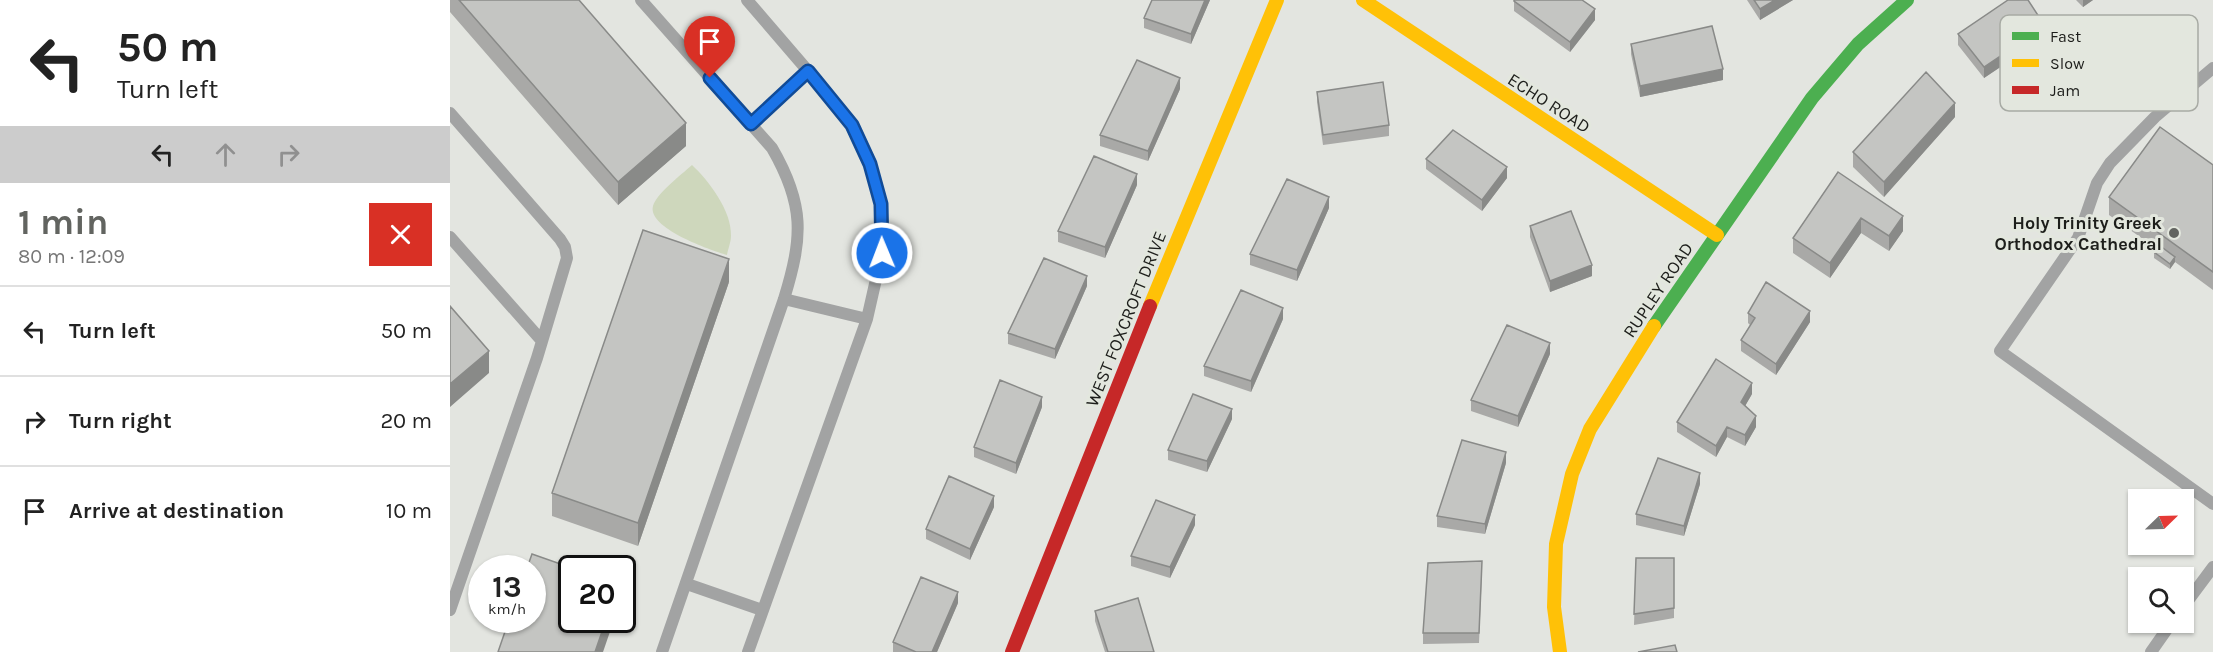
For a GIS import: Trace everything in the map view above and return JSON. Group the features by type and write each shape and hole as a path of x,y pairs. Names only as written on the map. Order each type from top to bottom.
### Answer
{"street":[{"name":"WEST FOXCROFT DRIVE","path":"1012,652 1139,333 1276,0"},
{"name":"ECHO ROAD","path":"1362,0 1717,235"},
{"name":"RUPLEY ROAD","path":"1560,652 1554,607 1556,544 1572,474 1590,429 1644,340 1812,98 1858,44 1907,0"}],"lane":[{"path":"641,0 772,148 786,173 799,221 796,260 784,299 662,652"},
{"path":"747,0 852,125 870,164 881,204 882,253 867,319 748,652"},
{"path":"2198,81 2213,68"},
{"path":"751,124 808,71"},
{"path":"2162,111 2110,163 2097,183 2078,238 2000,351 2213,504"},
{"path":"450,113 560,238 567,258 542,341 450,610"},
{"path":"450,237 542,341"},
{"path":"784,299 867,319"},
{"path":"2194,593 2213,567"},
{"path":"687,584 762,610"},
{"path":"2151,652 2164,633"}],"green space":[{"path":"692,165 712,188 728,217 731,241 727,255 681,237 669,230 654,214 655,201"}],"building":[{"path":"459,0 579,0 686,123 618,182"},
{"path":"1152,0 1205,0 1191,34 1144,18"},
{"path":"1514,0 1582,0 1595,9 1570,42"},
{"path":"1754,0 1775,0 1760,9"},
{"path":"2008,0 2028,0 2038,15 2000,15 2000,56 1984,67 1958,34"},
{"path":"1712,26 1723,69 1640,86 1631,44"},
{"path":"1137,60 1180,78 1148,151 1100,135"},
{"path":"1926,72 1955,103 1884,182 1853,152"},
{"path":"1383,82 1389,125 1323,135 1317,92"},
{"name":"Holy Trinity Greek Orthodox Cathedral","path":"2160,127 2213,165 2213,272 2109,197"},
{"path":"1453,130 1507,167 1482,200 1426,159"},
{"path":"1094,156 1137,174 1105,247 1058,231"},
{"path":"1838,172 1903,216 1889,236 1861,218 1830,263 1793,238"},
{"path":"1287,179 1329,197 1297,270 1250,254"},
{"path":"1571,211 1592,265 1550,281 1530,226"},
{"path":"643,230 729,259 638,523 552,493"},
{"path":"2159,245 2175,257 2170,264 2154,252"},
{"path":"1044,258 1087,276 1055,349 1008,333"},
{"path":"1766,282 1810,311 1776,364 1741,340 1755,318 1748,313"},
{"path":"1241,290 1283,308 1251,381 1204,366"},
{"path":"450,306 489,351 450,384"},
{"path":"1507,325 1550,343 1518,416 1471,400"},
{"path":"1716,359 1752,383 1741,402 1756,416 1745,435 1727,427 1716,446 1677,422"},
{"path":"1000,380 1042,397 1016,463 974,447"},
{"path":"1193,394 1232,409 1207,461 1168,450"},
{"path":"1462,440 1506,452 1485,524 1437,516"},
{"path":"1658,458 1700,473 1684,526 1636,514"},
{"path":"949,476 994,496 970,549 926,529"},
{"path":"1156,500 1195,515 1170,567 1131,556"},
{"path":"1636,558 1674,558 1674,608 1634,614"},
{"path":"546,559 558,563 558,633 602,633 595,652 498,652 505,633 546,633"},
{"path":"1482,561 1479,633 1423,633 1428,563"},
{"path":"921,577 958,592 932,652 916,652 893,642"},
{"path":"1138,598 1154,652 1108,652 1095,611"},
{"path":"1675,645 1677,652 1638,652"}],"traffic: fast":[{"path":"1654,326 1812,98 1858,44 1907,0"}],"traffic: slow":[{"path":"1150,306 1277,0"},
{"path":"1363,0 1717,235"},
{"path":"1560,652 1554,607 1556,544 1572,474 1590,429 1654,326"}],"traffic: jam":[{"path":"1012,652 1150,306"}],"place":[{"name":"Holy Trinity Greek Orthodox Cathedral","path":"2174,233"}],"route":[{"path":"710,78 751,124 808,71 852,125 870,164 881,204 882,253"}]}
